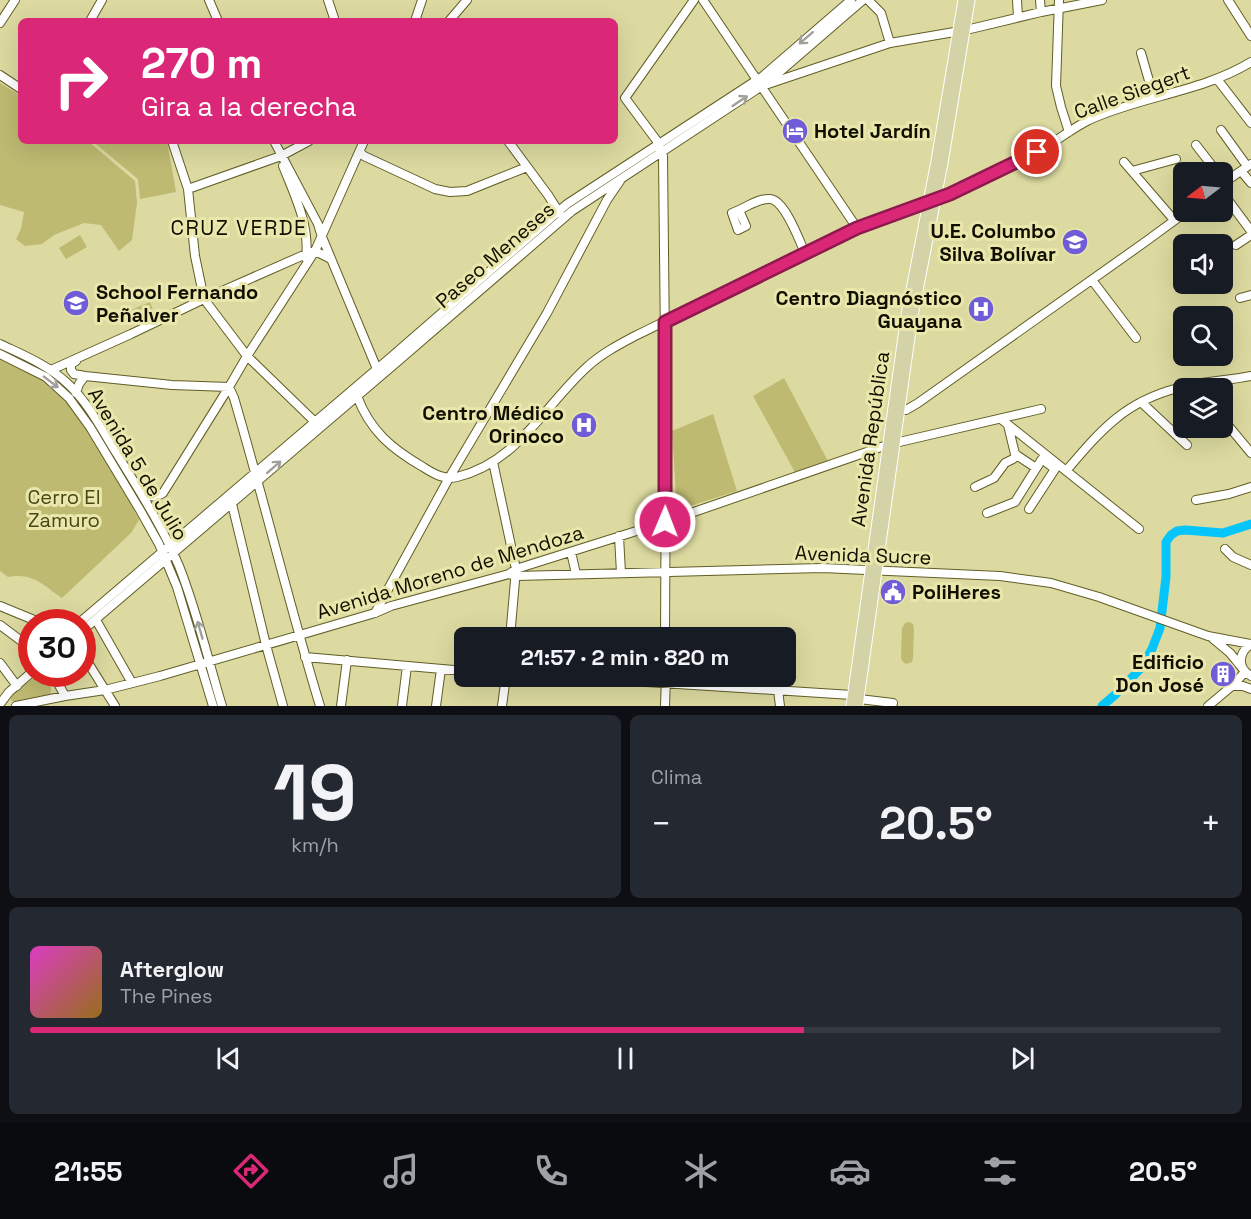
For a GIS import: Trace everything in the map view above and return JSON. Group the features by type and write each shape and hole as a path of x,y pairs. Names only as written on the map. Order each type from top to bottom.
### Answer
{"main road":[{"name":"Avenida República","path":"962,30 963,0"},
{"name":"Avenida República","path":"851,706 857,700 896,410 962,30 970,0"}],"street":[{"path":"0,22 15,0"},
{"path":"92,18 102,0"},
{"path":"208,0 217,18"},
{"path":"328,0 334,18"},
{"path":"416,17 422,0"},
{"path":"452,18 467,0"},
{"path":"665,627 664,193 660,149 625,98 694,0"},
{"path":"703,0 857,228"},
{"name":"Paseo Meneses","path":"759,83 851,0"},
{"name":"Paseo Meneses","path":"172,550 313,422 560,215 623,177 660,149 759,83 777,75 863,0"},
{"path":"868,0 881,13 890,43"},
{"path":"1017,0 1018,17"},
{"path":"1040,0 1041,12"},
{"path":"759,83 890,43 1041,12 1059,4 1102,0"},
{"path":"1228,0 1251,36"},
{"path":"1059,4 1056,86 1069,132"},
{"path":"1140,53 1154,98"},
{"name":"Calle Siegert","path":"449,478 465,475 493,462 504,454 523,438 585,369 617,345 857,228 932,201 982,179 1044,148 1095,118 1217,79 1251,62"},
{"path":"0,75 18,87"},
{"path":"1217,79 1251,123"},
{"path":"1221,130 1246,167 1251,183"},
{"path":"173,144 188,189 195,256 204,299 247,356 313,422"},
{"path":"276,144 318,225 318,244 331,259"},
{"path":"188,189 282,156 304,144"},
{"path":"141,493 154,496 163,493 318,244 363,144"},
{"path":"510,144 560,215"},
{"path":"1196,145 1209,162"},
{"name":"Paseo Meneses","path":"164,556 232,504 357,396 560,215 578,196 660,149"},
{"path":"360,152 364,156 435,189 450,192 468,191 527,166"},
{"path":"282,156 283,165 302,213 307,244 304,268"},
{"path":"1132,171 1176,159"},
{"path":"1124,162 1173,219"},
{"path":"1233,175 1246,167"},
{"path":"375,613 449,478 547,313 607,200 623,177"},
{"path":"739,210 760,200 768,198 774,200 786,212 805,253"},
{"path":"1233,208 1251,233 1236,245"},
{"path":"896,410 908,409 918,403 1173,221"},
{"path":"305,231 315,233 318,225"},
{"path":"305,231 331,259 377,369"},
{"path":"51,370 306,254 318,244"},
{"path":"292,260 302,262 304,268"},
{"path":"1092,279 1136,338"},
{"path":"1240,298 1251,295"},
{"name":"Avenida 5 de Julio","path":"0,344 51,370 69,385 98,422 141,493 172,550 189,592 213,706"},
{"name":"Avenida 5 de Julio","path":"0,354 46,377 75,405 140,510 164,556 222,706"},
{"path":"82,356 72,364 71,370 74,374 172,385 229,387"},
{"path":"76,393 85,376"},
{"path":"1233,380 1251,376"},
{"path":"229,387 256,472 320,706"},
{"path":"1066,471 1104,428 1118,416 1141,402 1173,389"},
{"path":"357,396 369,420 394,448 431,472 449,478"},
{"path":"1141,402 1186,445"},
{"name":"Avenida Moreno de Mendoza","path":"16,706 105,690 266,645 375,613 391,606 514,573 891,444 1005,421 1041,409"},
{"path":"1005,421 1139,529"},
{"path":"1005,421 1015,454 1036,468"},
{"path":"1233,431 1251,453"},
{"path":"975,487 994,478 1004,465 1017,455"},
{"path":"987,513 1015,502 1042,459 1054,469 1029,509"},
{"path":"493,462 514,573 511,627"},
{"path":"1196,500 1251,487"},
{"path":"232,504 283,706"},
{"path":"619,536 621,573"},
{"path":"1225,549 1233,557 1251,565"},
{"path":"571,552 576,574"},
{"path":"132,683 96,620 164,556"},
{"path":"96,609 164,556"},
{"name":"Avenida Sucre","path":"514,573 665,573 822,568 1000,576 1051,583 1100,597 1208,636 1251,644"},
{"path":"2,610 18,615"},
{"path":"0,625 18,639"},
{"name":"Avenida Sucre","path":"1208,636 1230,652 1246,673"},
{"path":"1208,706 1246,673 1241,657 1244,649 1251,644"},
{"path":"305,657 454,670"},
{"path":"341,706 347,660"},
{"path":"0,663 17,686 0,704"},
{"path":"402,706 407,666"},
{"path":"436,706 441,669"},
{"path":"96,676 115,706"},
{"path":"1232,686 1251,689"},
{"path":"60,687 65,696"},
{"path":"502,706 505,687"},
{"path":"665,706 666,687"},
{"path":"744,687 893,703 892,706"},
{"path":"778,690 780,706"}],"green space":[{"path":"0,83 18,94 18,144 92,144 135,181 137,203 132,240 119,251 101,225 84,223 54,235 42,244 25,246 16,239 21,229 24,212 0,205"},
{"path":"96,144 168,144 176,192 140,199 138,179"},
{"path":"80,235 87,247 66,259 59,248"},
{"path":"150,302 155,315 131,325 126,312"},
{"name":"Cerro El Zamuro","path":"0,354 46,379 79,413 130,494 139,520 131,533 62,598 31,578 8,577 0,571"},
{"path":"784,378 830,465 797,476 753,396"},
{"path":"713,414 737,491 677,510 672,431"},
{"path":"905,623 913,624 914,629 913,658 912,662 906,664 901,657 902,628"},
{"path":"22,687 51,687 50,694 20,701 11,701 13,694"}],"waterway":[{"path":"1102,706 1142,667 1152,649 1160,628 1166,577 1166,542 1171,535 1185,530 1223,533 1251,524"}],"place":[{"name":"Hotel Jardín","path":"795,131"},
{"name":"U.E. Columbo Silva Bolívar","path":"1075,242"},
{"name":"School Fernando Peñalver","path":"76,303"},
{"name":"Centro Diagnóstico Guayana","path":"981,309"},
{"name":"Centro Médico Orinoco","path":"584,425"},
{"name":"PoliHeres","path":"893,592"},
{"name":"Edificio Don José","path":"1223,674"}],"district":[{"name":"CRUZ VERDE","path":"239,228"}],"route":[{"path":"665,522 665,322 857,228 950,194 1037,152"}]}
